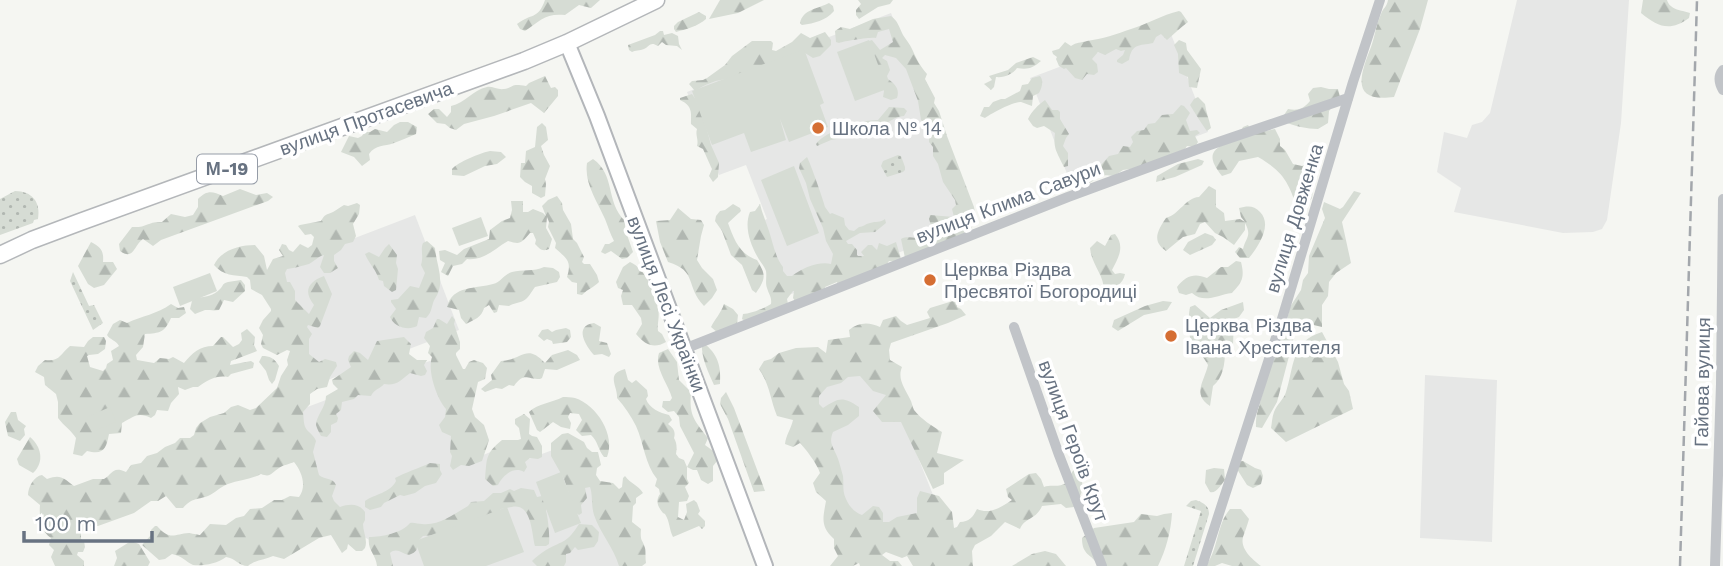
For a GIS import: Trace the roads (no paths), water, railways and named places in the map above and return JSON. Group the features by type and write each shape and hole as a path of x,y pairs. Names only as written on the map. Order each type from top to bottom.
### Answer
{"highway":[{"name":"вулиця Протасевича","path":"0,254 524,61 656,0"},
{"name":"вулиця Протасевича","path":"0,247 32,240"}],"main road":[{"name":"вулиця Лесі Українки","path":"567,43 597,116 765,566"}],"street":[{"name":"вулиця Довженка","path":"1202,566 1281,322 1380,0"},
{"path":"1723,70 1719,78 1723,90"},
{"name":"вулиця Клима Савури","path":"684,349 1080,192 1348,98"},
{"name":"Гайова вулиця","path":"1715,566 1723,199"},
{"name":"вулиця Героїв Крут","path":"1014,327 1102,566"}],"railway":[{"path":"1680,566 1697,0"}],"place":[{"name":"Школа № 14","path":"818,128"},
{"name":"Церква Різдва Пресвятої Богородиці","path":"930,280"},
{"name":"Церква Різдва Івана Хрестителя","path":"1171,336"}]}
